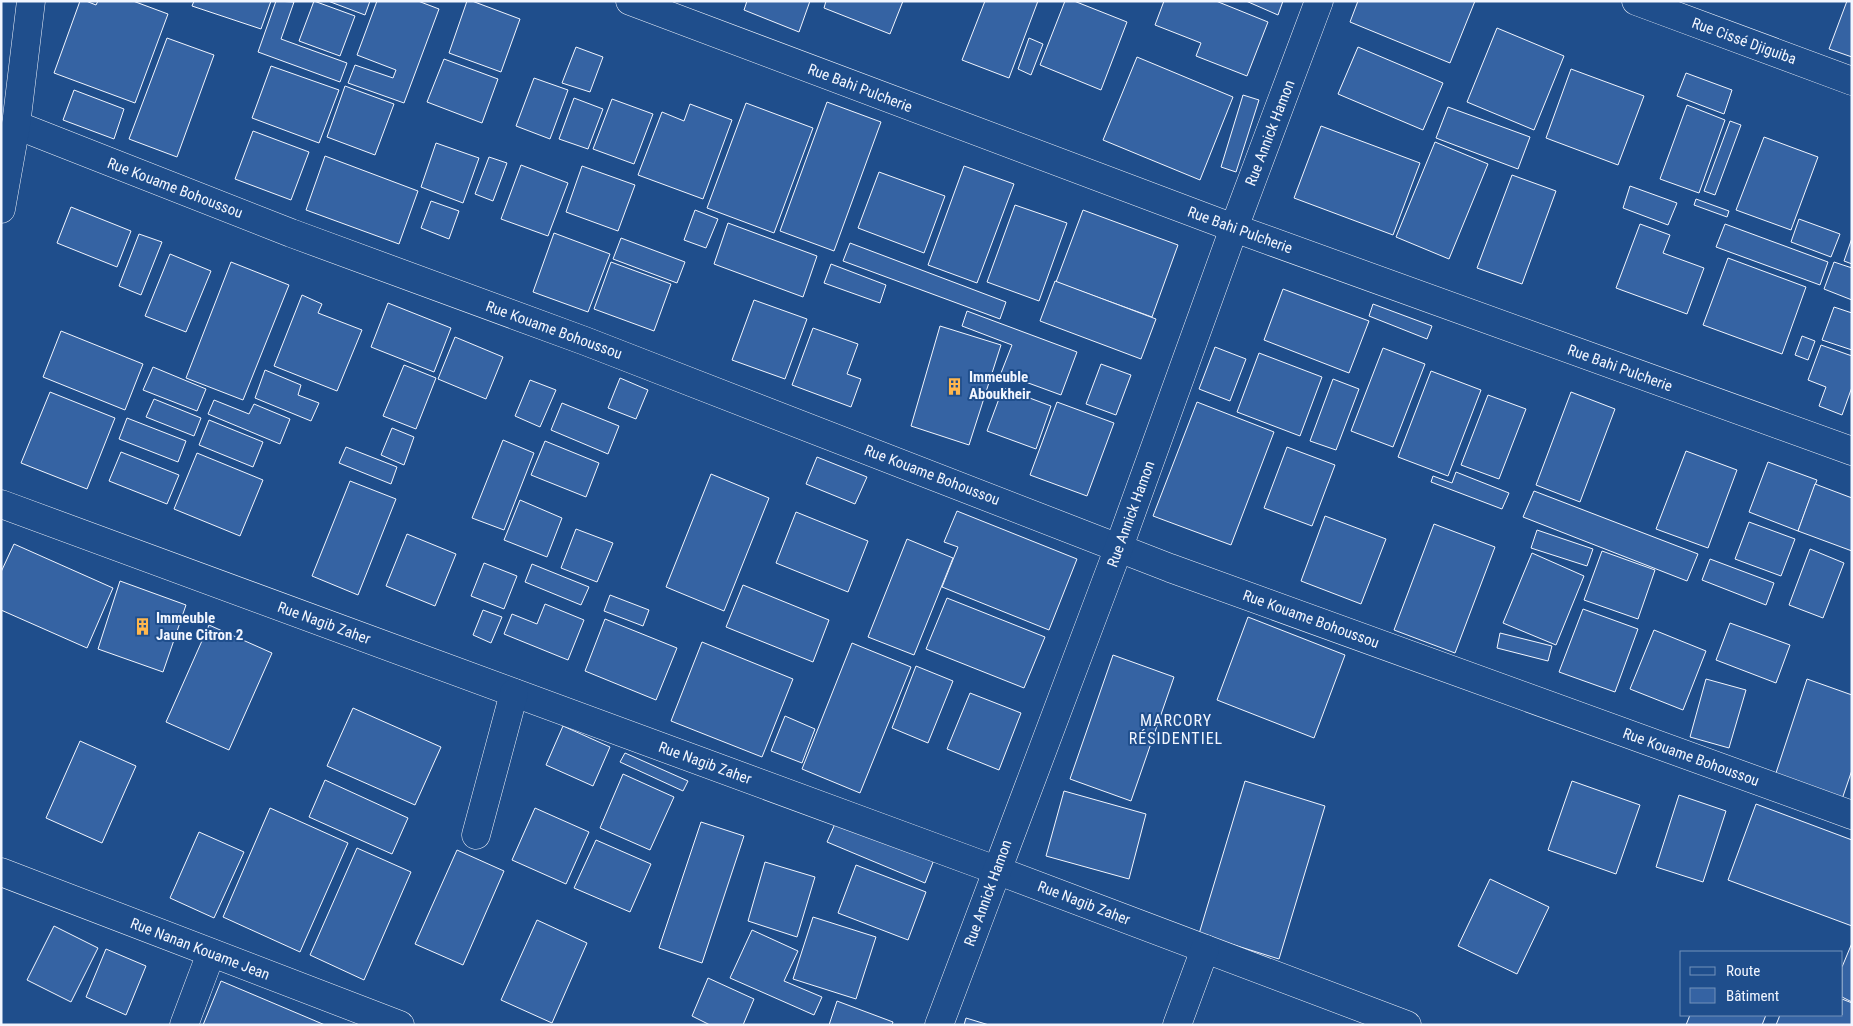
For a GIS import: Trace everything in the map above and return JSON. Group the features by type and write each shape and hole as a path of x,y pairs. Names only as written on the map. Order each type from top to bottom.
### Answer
{"street":[{"path":"1,209 16,125 11,93 32,1"},
{"name":"Rue Bahi Pulcherie","path":"630,1 1234,228 1852,451"},
{"name":"Rue Annick Hamon","path":"939,1025 1119,547 1234,228 1319,1"},
{"name":"Rue Cissé Djiguiba","path":"1636,1 1852,81"},
{"name":"Rue Kouame Bohoussou","path":"16,125 291,233 585,342 1170,568 1852,816"},
{"name":"Rue Nagib Zaher","path":"1,504 996,870 1407,1025"},
{"path":"476,835 514,693"},
{"name":"Rue Nanan Kouame Jean","path":"1,872 400,1025"},
{"path":"1177,1025 1205,949"},
{"path":"184,1025 211,954"}],"building":[{"path":"80,1 96,5 98,1 133,1 168,14 135,103 54,73"},
{"path":"194,1 271,1 261,29 192,6"},
{"path":"276,1 294,2 281,39 347,63 340,82 258,52"},
{"path":"314,1 355,16 340,56 299,41"},
{"path":"328,1 370,1 365,15"},
{"path":"377,1 418,1 439,9 404,103 348,83 355,65 393,78 396,70 357,55"},
{"path":"467,1 472,1 520,19 501,72 449,53"},
{"path":"747,1 810,1 799,32 744,10"},
{"path":"826,1 903,1 890,34 824,8"},
{"path":"985,1 1038,1 1009,78 962,60"},
{"path":"1065,1 1074,1 1127,22 1101,90 1040,65"},
{"path":"1164,1 1216,1 1268,22 1247,76 1196,56 1201,43 1155,25"},
{"path":"1246,1 1283,1 1278,15"},
{"path":"1358,1 1475,1 1450,63 1350,22"},
{"path":"1847,1 1852,1 1852,57 1829,49"},
{"path":"1497,28 1564,56 1534,130 1467,102"},
{"path":"167,38 214,55 177,157 129,139"},
{"path":"1029,38 1043,44 1031,75 1018,69"},
{"path":"576,47 603,57 590,92 562,83"},
{"path":"1358,47 1443,83 1423,130 1338,94"},
{"path":"1137,57 1233,97 1200,180 1103,140"},
{"path":"444,59 498,79 482,123 427,102"},
{"path":"271,66 339,90 319,143 252,118"},
{"path":"1571,69 1644,96 1618,165 1546,138"},
{"path":"1686,73 1732,90 1724,114 1677,96"},
{"path":"534,78 568,90 550,139 516,126"},
{"path":"345,86 394,104 375,155 327,137"},
{"path":"74,90 124,109 114,139 63,120"},
{"path":"1243,95 1259,100 1236,172 1221,167"},
{"path":"574,98 603,109 588,149 559,139"},
{"path":"612,99 653,114 634,164 593,149"},
{"path":"827,102 881,122 834,251 780,231"},
{"path":"746,103 813,128 774,233 707,208"},
{"path":"690,104 732,120 703,199 638,175 662,112 684,121"},
{"path":"1687,105 1725,120 1699,193 1660,179"},
{"path":"1448,107 1530,137 1518,169 1436,138"},
{"path":"1730,121 1741,125 1715,195 1704,191"},
{"path":"1321,126 1420,163 1393,235 1294,198"},
{"path":"253,131 309,152 291,200 235,179"},
{"path":"1764,137 1818,157 1791,230 1736,210"},
{"path":"1435,142 1488,164 1449,259 1396,237"},
{"path":"436,143 479,158 463,203 421,187"},
{"path":"325,156 418,191 399,244 306,210"},
{"path":"489,157 507,163 493,201 475,194"},
{"path":"521,165 568,183 548,236 501,219"},
{"path":"582,166 635,185 618,231 566,212"},
{"path":"964,166 1014,184 977,283 928,265"},
{"path":"879,172 945,196 924,253 858,228"},
{"path":"1512,175 1556,191 1522,284 1477,268"},
{"path":"1630,186 1677,203 1668,225 1623,208"},
{"path":"1696,199 1729,211 1727,217 1694,205"},
{"path":"431,201 459,211 449,239 421,228"},
{"path":"1015,205 1067,223 1039,301 987,282"},
{"path":"71,207 131,231 117,267 57,243"},
{"path":"695,210 718,219 706,248 684,240"},
{"path":"1083,210 1178,245 1152,317 1056,282"},
{"path":"1799,219 1840,234 1831,257 1791,242"},
{"path":"728,223 817,256 803,297 714,264"},
{"path":"1640,224 1670,235 1663,253 1704,268 1687,314 1616,288"},
{"path":"1725,224 1828,262 1820,285 1716,247"},
{"path":"554,233 610,254 588,312 533,292"},
{"path":"139,234 162,242 141,295 119,286"},
{"path":"621,238 685,262 677,283 613,259"},
{"path":"1852,238 1852,264 1844,261"},
{"path":"850,243 1006,302 1000,319 843,261"},
{"path":"170,254 211,271 186,332 145,316"},
{"path":"1728,258 1806,287 1782,354 1703,325"},
{"path":"231,262 289,285 243,400 186,378"},
{"path":"611,262 671,284 654,331 594,309"},
{"path":"1834,262 1852,268 1852,300 1824,289"},
{"path":"831,264 886,285 880,303 824,283"},
{"path":"1055,281 1156,319 1141,359 1040,321"},
{"path":"1283,289 1369,321 1349,373 1264,340"},
{"path":"302,295 322,304 318,313 362,330 337,391 274,366"},
{"path":"754,300 807,319 785,379 732,360"},
{"path":"388,303 451,328 434,372 371,347"},
{"path":"1373,304 1432,326 1427,339 1369,316"},
{"path":"1834,307 1852,313 1852,350 1822,340"},
{"path":"967,311 1077,352 1061,395 1001,373 1012,345 962,326"},
{"name":"Immeuble Aboukheir","path":"940,326 1001,345 969,445 911,426"},
{"path":"813,328 858,344 847,374 861,379 851,407 792,385"},
{"path":"61,331 143,364 125,410 43,377"},
{"path":"1802,336 1815,341 1808,360 1795,355"},
{"path":"455,337 503,357 486,399 438,379"},
{"path":"1821,345 1852,356 1852,387 1842,415 1819,406 1826,387 1808,380"},
{"path":"1215,347 1246,359 1230,401 1199,389"},
{"path":"1383,348 1425,364 1393,447 1351,431"},
{"path":"1259,353 1322,377 1300,436 1237,412"},
{"path":"1101,364 1131,375 1116,415 1086,404"},
{"path":"404,365 436,378 416,429 383,416"},
{"path":"153,367 206,389 197,411 143,390"},
{"path":"265,370 301,385 298,395 319,403 311,421 255,398"},
{"path":"1431,371 1481,390 1448,476 1398,457"},
{"path":"620,378 648,390 636,419 608,408"},
{"path":"1333,379 1359,389 1336,450 1310,441"},
{"path":"530,380 556,390 540,427 515,416"},
{"path":"1003,388 1051,406 1036,449 987,431"},
{"path":"50,392 115,418 87,489 21,463"},
{"path":"1571,392 1615,409 1580,502 1536,485"},
{"path":"1488,395 1526,409 1499,479 1461,465"},
{"path":"154,399 201,418 194,436 146,417"},
{"path":"214,400 249,414 254,404 290,419 280,444 208,414"},
{"path":"1057,402 1114,423 1087,496 1030,475"},
{"path":"1197,402 1274,432 1231,545 1153,516"},
{"path":"562,403 619,426 608,454 551,430"},
{"path":"127,418 186,441 178,462 119,439"},
{"path":"209,420 263,442 253,467 199,445"},
{"path":"392,428 414,437 404,465 381,455"},
{"path":"503,440 534,453 504,530 472,518"},
{"path":"545,441 599,463 586,497 531,475"},
{"path":"346,447 397,467 391,484 339,463"},
{"path":"1287,447 1335,465 1312,526 1264,508"},
{"path":"1686,451 1737,470 1708,548 1656,529"},
{"path":"121,452 179,475 167,504 109,481"},
{"path":"197,453 263,480 240,536 174,509"},
{"path":"817,457 867,477 855,504 806,484"},
{"path":"1768,462 1817,480 1798,531 1749,512"},
{"path":"1456,472 1509,493 1502,509 1431,482 1433,476 1452,483"},
{"path":"711,474 769,498 724,611 666,587"},
{"path":"350,481 396,499 358,595 312,576"},
{"path":"1815,484 1852,498 1852,551 1798,531"},
{"path":"1534,491 1698,554 1687,581 1523,517"},
{"path":"520,500 562,518 547,557 504,540"},
{"path":"957,511 1077,559 1049,630 942,587 958,547 944,542"},
{"path":"796,512 868,541 848,592 776,563"},
{"path":"1325,516 1386,539 1361,604 1301,581"},
{"path":"1749,522 1795,539 1781,576 1735,559"},
{"path":"1434,524 1495,547 1455,653 1394,630"},
{"path":"576,529 613,543 597,582 561,568"},
{"path":"1537,530 1593,549 1587,566 1531,548"},
{"path":"407,534 456,554 435,606 386,586"},
{"path":"907,539 953,558 914,655 868,637"},
{"path":"14,544 113,588 87,648 1,610 1,572"},
{"path":"1810,549 1844,563 1823,618 1789,605"},
{"path":"1602,551 1655,570 1638,619 1584,600"},
{"path":"1532,553 1584,576 1556,645 1503,623"},
{"path":"1710,559 1774,583 1766,605 1702,580"},
{"path":"484,563 517,576 504,609 471,596"},
{"path":"532,564 589,587 581,605 525,582"},
{"name":"Immeuble Jaune Citron 2","path":"120,581 186,605 163,672 98,649"},
{"path":"743,585 829,620 813,662 726,627"},
{"path":"610,595 649,610 643,626 604,611"},
{"path":"947,598 1045,637 1024,688 926,649"},
{"path":"545,604 584,620 568,660 504,634 512,614 537,624"},
{"path":"1583,609 1638,629 1615,692 1559,672"},
{"path":"483,610 502,617 491,643 473,635"},
{"path":"1248,617 1345,655 1314,738 1217,700"},
{"path":"605,619 677,648 656,700 585,671"},
{"path":"1730,623 1790,645 1776,683 1716,660"},
{"path":"209,625 272,653 229,750 166,722"},
{"path":"1654,630 1706,651 1683,710 1630,689"},
{"path":"1500,633 1552,646 1548,661 1497,648"},
{"path":"702,642 793,679 762,757 671,721"},
{"path":"852,643 911,667 860,793 802,769"},
{"path":"1113,655 1174,677 1131,801 1070,779"},
{"path":"916,666 953,681 928,743 892,728"},
{"path":"1706,679 1746,690 1729,748 1690,737"},
{"path":"1807,679 1852,695 1852,770 1839,808 1772,785"},
{"path":"970,693 1021,713 999,770 947,749"},
{"path":"353,708 441,747 415,805 327,766"},
{"path":"785,716 815,729 802,763 771,751"},
{"path":"563,726 610,747 593,786 546,765"},
{"path":"80,741 136,766 102,843 46,818"},
{"path":"625,753 688,781 683,791 620,762"},
{"path":"623,774 674,797 650,850 600,828"},
{"path":"325,780 408,818 392,854 309,817"},
{"path":"1245,781 1325,806 1279,959 1199,934"},
{"path":"1572,781 1640,805 1616,874 1548,850"},
{"path":"1064,791 1146,814 1129,879 1046,856"},
{"path":"1679,795 1726,811 1703,882 1656,867"},
{"path":"1756,804 1852,840 1852,926 1728,880"},
{"path":"270,808 348,843 300,952 223,917"},
{"path":"535,808 589,832 566,884 512,860"},
{"path":"838,817 935,857 925,883 827,842"},
{"path":"701,822 744,836 702,963 659,948"},
{"path":"199,832 244,852 214,918 170,898"},
{"path":"596,840 651,864 630,912 574,888"},
{"path":"357,848 411,872 364,980 310,955"},
{"path":"457,850 504,871 463,965 415,944"},
{"path":"765,862 815,877 797,937 748,921"},
{"path":"856,865 926,892 908,940 838,913"},
{"path":"1490,879 1549,907 1517,974 1458,946"},
{"path":"813,917 876,937 856,999 793,979"},
{"path":"537,920 587,943 552,1023 501,1000"},
{"path":"54,926 98,948 71,1002 27,980"},
{"path":"752,930 798,951 784,981 822,997 814,1015 730,978"},
{"path":"1852,943 1852,1002 1843,998 1843,965"},
{"path":"106,949 146,966 126,1015 86,997"},
{"path":"708,978 754,999 743,1025 710,1025 692,1016"},
{"path":"221,981 325,1025 203,1025"},
{"path":"1843,999 1852,1003 1852,1025 1776,1025 1780,1016 1843,1016"},
{"path":"837,1001 893,1022 892,1025 829,1025"},
{"path":"1690,1016 1766,1016 1762,1025 1686,1025"},
{"path":"966,1018 989,1025 964,1025"}],"place":[{"name":"Immeuble Aboukheir","path":"955,386"},
{"name":"Immeuble Jaune Citron 2","path":"142,627"}],"district":[{"name":"MARCORY RÉSIDENTIEL","path":"1176,729"}]}
